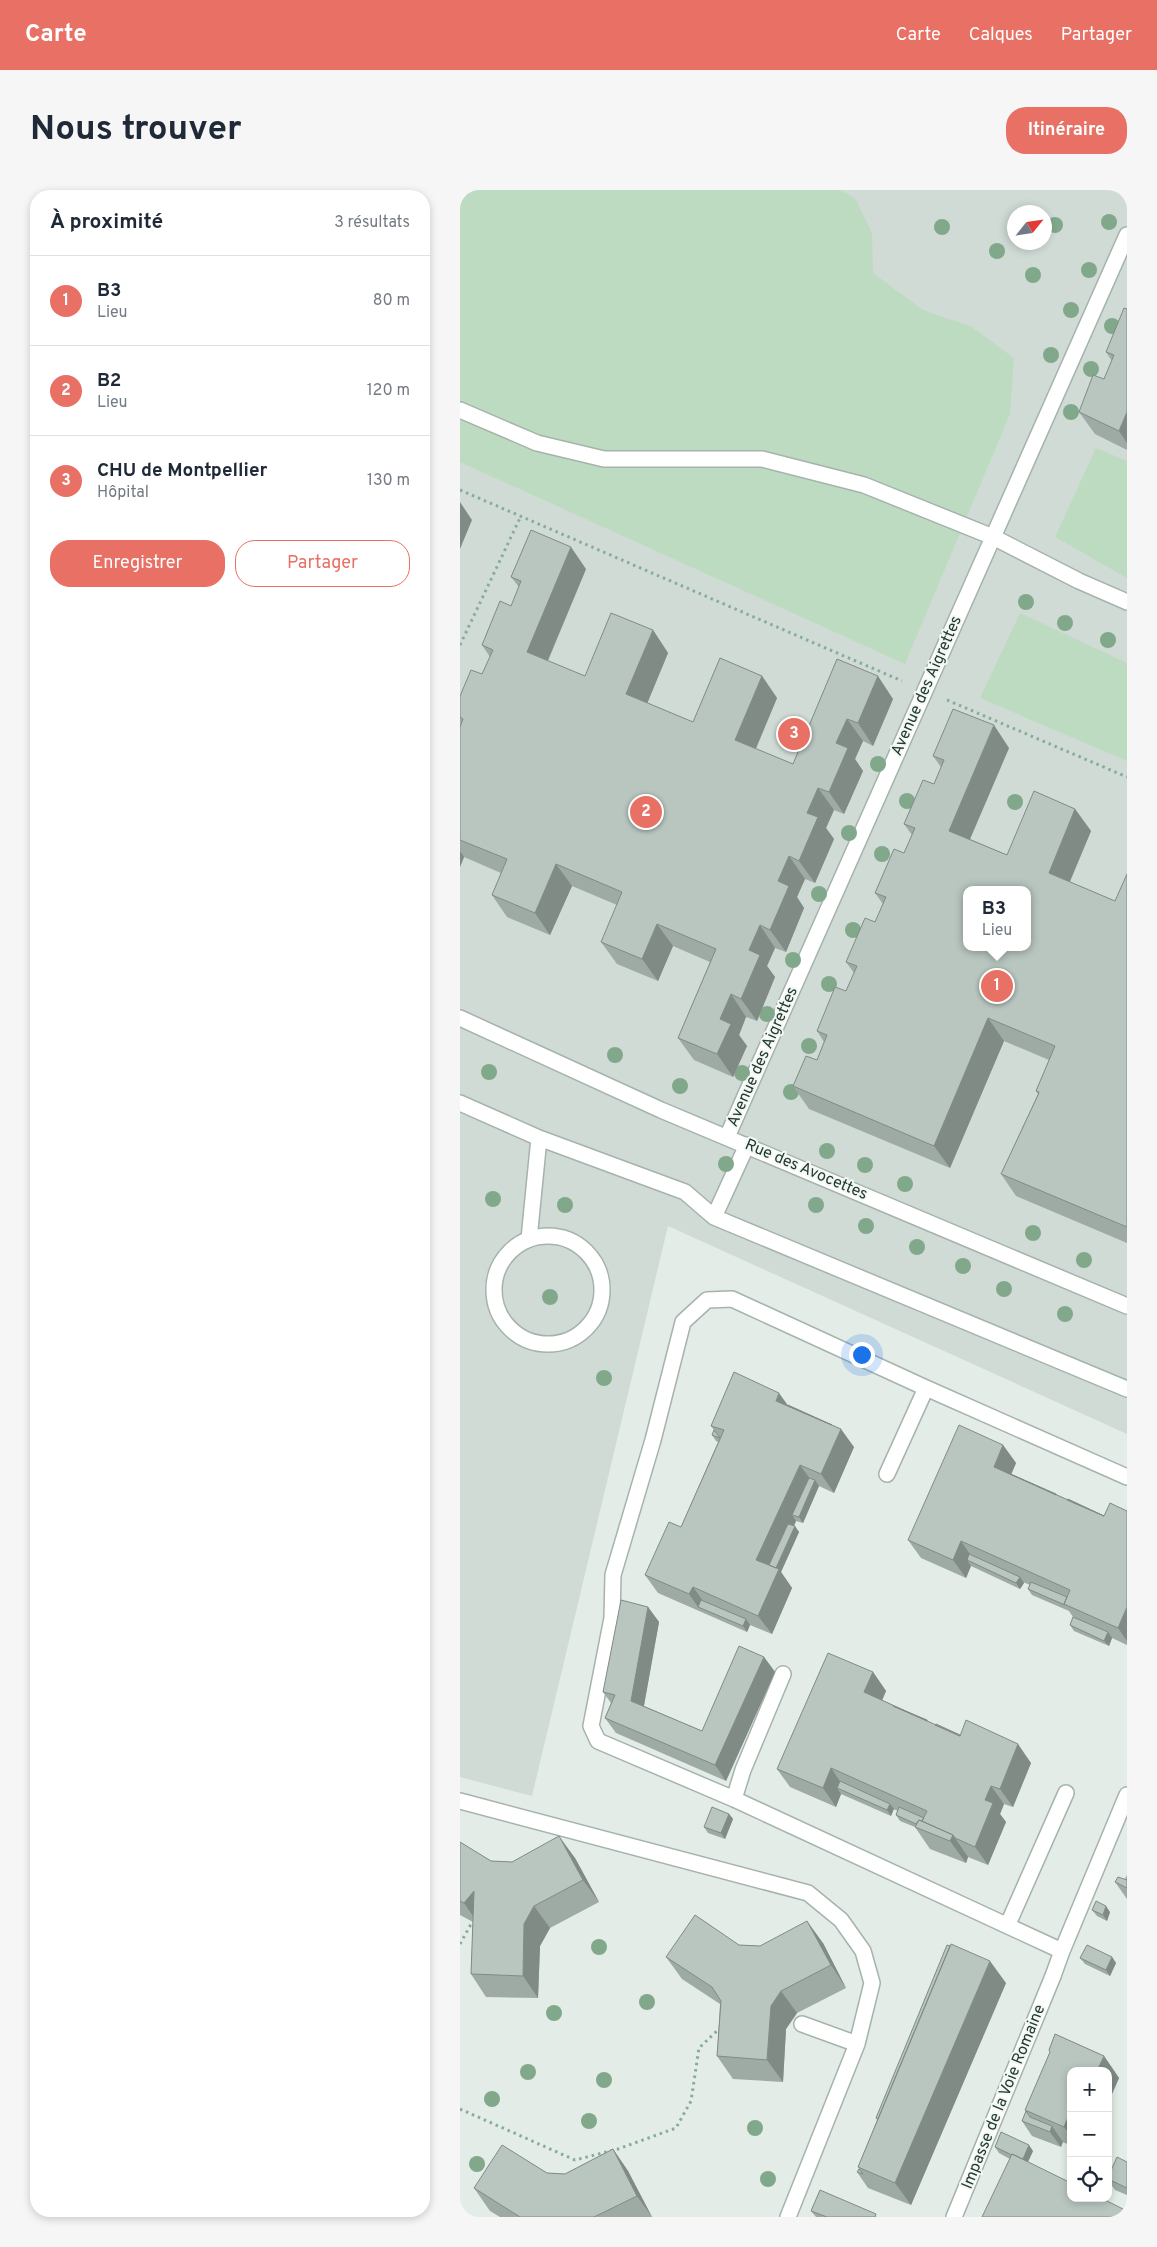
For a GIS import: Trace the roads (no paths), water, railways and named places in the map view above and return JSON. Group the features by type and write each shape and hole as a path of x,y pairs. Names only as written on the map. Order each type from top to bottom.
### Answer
{"street":[{"name":"Avenue des Aigrettes","path":"727,1137 1127,235"},
{"path":"460,410 537,443 604,459 762,459 864,485 993,537 1079,581 1127,602"},
{"name":"Rue des Avocettes","path":"460,1018 661,1110 1127,1306"},
{"path":"460,1103 539,1138 685,1192 714,1217 1127,1389"},
{"path":"529,1239 539,1138"},
{"path":"714,1217 747,1145"},
{"path":"546,1236 563,1238 578,1246 591,1258 599,1273 602,1290 600,1307 592,1322 581,1334 566,1342 547,1345 529,1341 513,1332 501,1317 495,1299 495,1280 501,1263 514,1248 529,1239 546,1236"},
{"path":"1062,1951 1008,1924 734,1799 598,1741 591,1726 612,1618 613,1575 653,1440 683,1322 707,1300 732,1299 1127,1477"},
{"path":"887,1474 926,1388"},
{"path":"734,1799 743,1770 784,1674"},
{"path":"1008,1924 1066,1793"},
{"name":"Impasse de la Voie Romaine","path":"954,2217 1127,1795"},
{"path":"460,1801 808,1893 841,1920 863,1951 872,1983 857,2044 788,2217"},
{"path":"802,2024 857,2044"}],"place":[{"name":"CHU de Montpellier","path":"794,734"},
{"name":"B2","path":"646,812"},
{"name":"B3","path":"997,986"}]}
